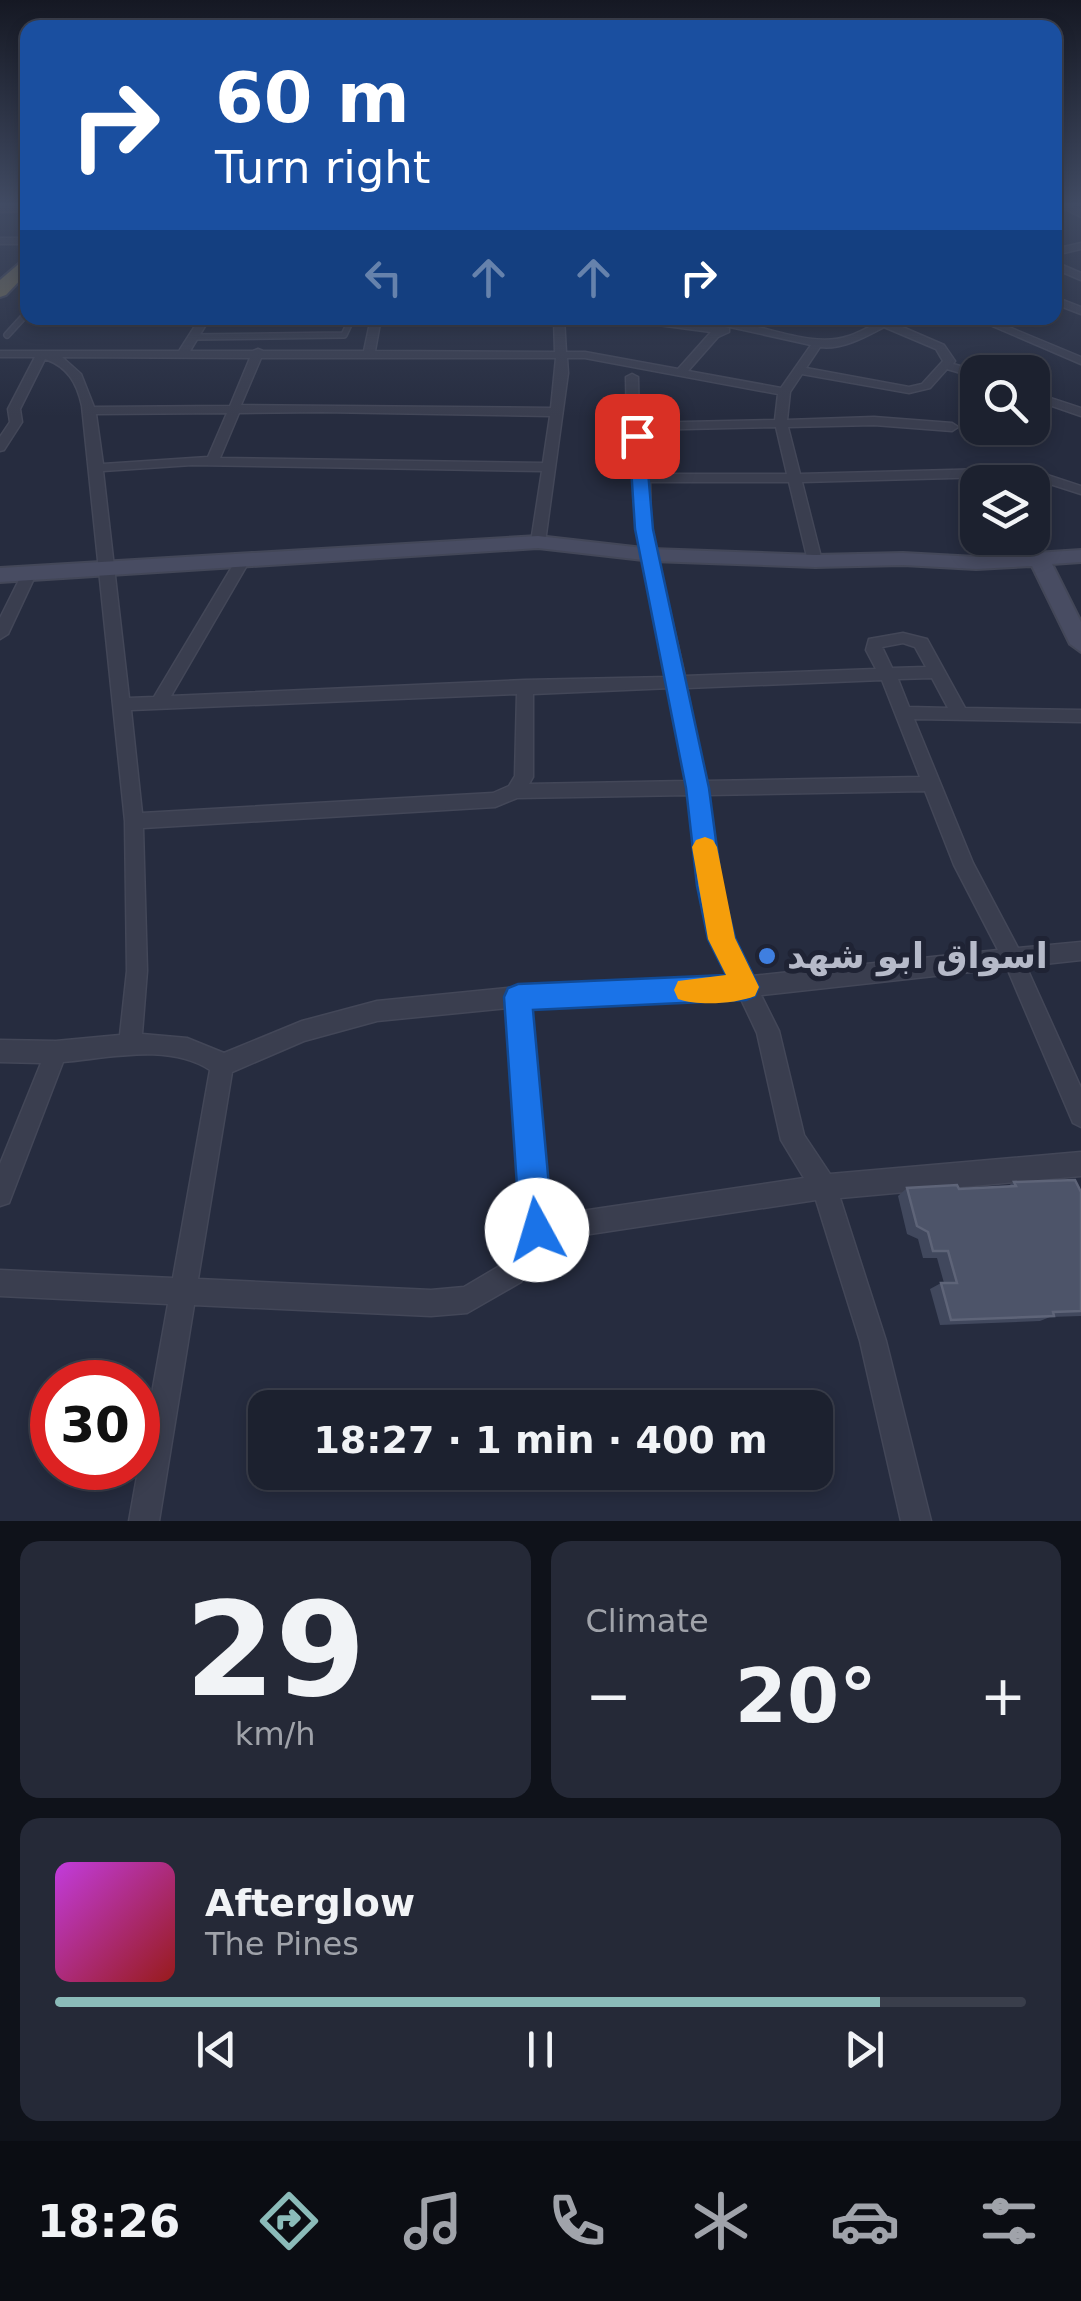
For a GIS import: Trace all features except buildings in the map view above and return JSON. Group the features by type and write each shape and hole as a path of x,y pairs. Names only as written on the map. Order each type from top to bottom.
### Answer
{"street":[{"path":"184,352 201,325"},
{"path":"369,352 375,325"},
{"path":"538,542 562,356 560,325"},
{"path":"698,325 816,345 838,344 881,325"},
{"path":"682,370 735,325"},
{"path":"797,370 909,390 926,386 949,356 940,347 885,325"},
{"path":"996,325 1081,360"},
{"path":"814,561 797,476 781,422 784,392 816,345"},
{"path":"212,462 258,352"},
{"path":"0,354 369,352 597,357 784,392"},
{"path":"42,354 61,358 84,386 98,468 134,821 137,970 130,1046"},
{"path":"0,447 16,422 14,408 42,354"},
{"path":"945,365 960,370"},
{"path":"632,376 644,529 698,788 709,886 722,939 768,1031 793,1140 824,1187 873,1340 916,1521"},
{"path":"1050,401 1081,412"},
{"path":"89,411 553,412"},
{"path":"633,426 874,421 952,427"},
{"path":"98,468 212,462 548,467"},
{"path":"643,478 710,480 1026,472 1081,490"},
{"path":"0,575 538,542 652,555 814,561 1040,560 1081,556"},
{"path":"159,702 243,560"},
{"path":"1040,560 1081,644"},
{"path":"0,634 30,572"},
{"path":"959,713 921,643 913,638 882,639 874,650 888,675 985,911 1012,957 1081,1115"},
{"path":"124,704 938,672"},
{"path":"515,792 524,778 525,686"},
{"path":"902,713 1081,716"},
{"path":"134,821 495,800 515,792 931,784"},
{"path":"222,1065 302,1031 377,1010 518,997 746,987 1081,951"},
{"path":"0,1283 431,1303 467,1300 512,1274 537,1230 518,997"},
{"path":"0,1051 184,1046 208,1052 222,1065"},
{"path":"0,1194 56,1052"},
{"path":"144,1521 222,1065"},
{"path":"537,1230 824,1187 1081,1164"}],"lane":[{"path":"7,335 20,321"},
{"path":"194,337 344,335 349,325"}],"slow traffic":[{"path":"688,990 746,987 722,939 709,886 705,847"}],"place":[{"name":"اسواق ابو شهد","path":"767,956"}],"route":[{"path":"537,1230 518,997 746,987 722,939 709,886 698,788 644,529 637,436"}]}
